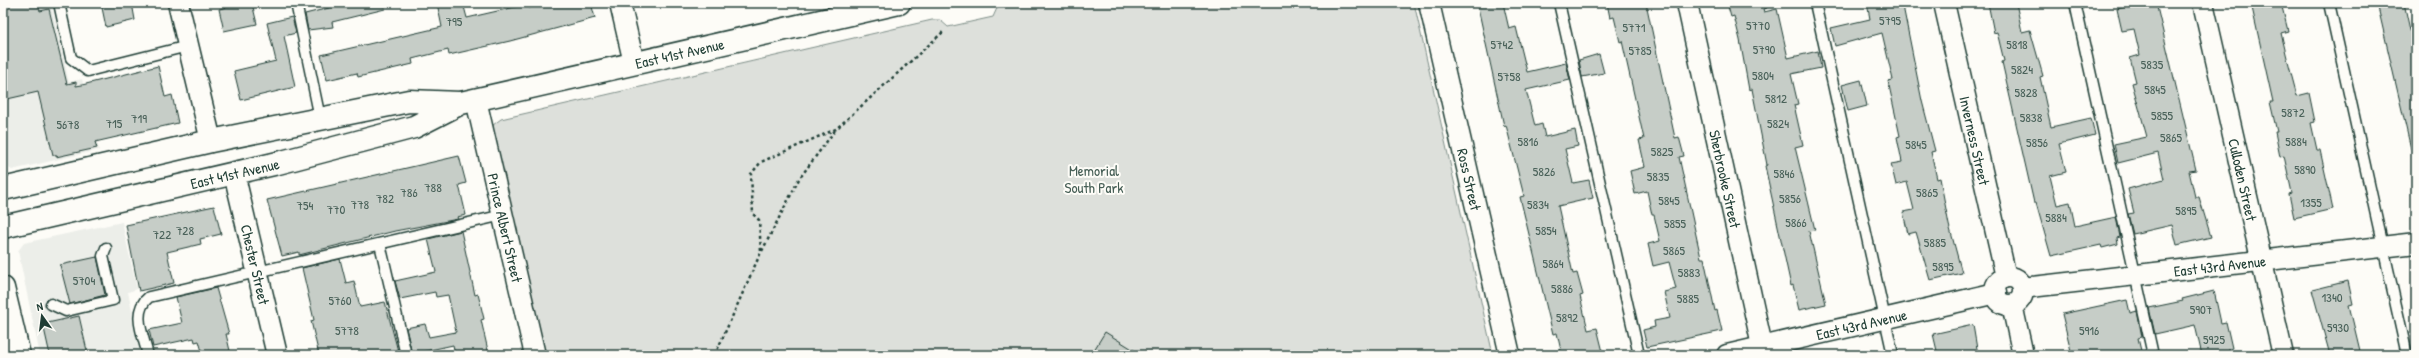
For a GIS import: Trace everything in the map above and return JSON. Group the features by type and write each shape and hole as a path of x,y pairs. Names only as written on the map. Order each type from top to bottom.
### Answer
{"main road":[{"name":"East 41st Avenue","path":"3,227 234,173 414,127 469,101 899,3"},
{"name":"East 41st Avenue","path":"3,189 320,118 409,101 469,101"},
{"path":"3,288 19,355"}],"street":[{"path":"178,3 211,142"},
{"path":"620,3 634,63"},
{"name":"Ross Street","path":"1430,3 1510,355"},
{"name":"Sherbrooke Street","path":"1687,3 1764,351"},
{"name":"Inverness Street","path":"1944,3 2001,285"},
{"name":"Culloden Street","path":"2203,3 2283,355"},
{"name":"Prince Albert Street","path":"469,101 503,215 535,355"},
{"name":"Chester Street","path":"234,173 277,355"},
{"name":"East 43rd Avenue","path":"2023,288 2383,248 2416,243"},
{"path":"2017,279 2023,288 2021,299 2012,305 2001,302 2001,285 2017,279"},
{"name":"East 43rd Avenue","path":"1727,355 1764,351 1884,319 2001,285"},
{"path":"2012,305 2023,355"}],"lane":[{"path":"59,3 71,58 88,71 188,46"},
{"path":"296,3 320,118"},
{"path":"1559,3 1638,355"},
{"path":"1815,3 1893,355"},
{"path":"2075,3 2153,355"},
{"path":"2329,3 2406,355"},
{"path":"148,355 138,314 141,303 149,297 503,215"},
{"path":"380,244 406,355"},
{"path":"51,304 66,311 113,300 103,256 106,248"}],"path":[{"path":"715,355 761,252 799,179 836,129 943,32"},
{"path":"761,252 759,220 753,214 751,174 761,162 836,129"}],"shaded area":[{"path":"3,3 51,3 69,82 82,79 99,150 12,170 4,165"},
{"path":"122,222 137,289 128,292 141,355 40,355 18,251 24,243"}],"green space":[{"name":"Memorial South Park","path":"1005,3 1414,3 1493,355 545,355 493,125 501,119 932,20 940,20 948,27 993,17 998,6"}],"building":[{"path":"3,3 38,3 40,11 49,9 67,84 76,82 76,86 82,85 158,66 165,97 172,95 178,123 95,142 97,148 56,157 56,155 53,155 38,92 3,100"},
{"path":"101,3 132,3 135,20 106,27"},
{"path":"252,3 257,24 224,31 219,9"},
{"path":"336,3 384,3 385,9 332,22 333,27 308,30 305,14 337,6"},
{"path":"437,3 463,3 467,18 528,4 529,8 551,3 591,3 595,18 510,41 449,55 448,50 412,59 413,64 358,77 357,73 327,80 321,55 442,27"},
{"path":"1477,3 1503,3 1509,29 1516,27 1527,72 1566,63 1570,80 1526,90 1535,126 1542,124 1545,137 1575,130 1578,146 1565,149 1573,183 1589,180 1593,198 1558,206 1573,274 1577,273 1583,295 1580,296 1588,330 1597,328 1603,352 1591,355 1562,355 1557,333 1553,334 1520,197 1524,196 1506,125 1504,126"},
{"path":"1607,3 1646,3 1675,138 1679,137 1684,156 1679,157 1701,258 1704,258 1715,311 1717,310 1722,331 1647,347 1643,330 1655,327 1654,321 1670,318 1664,292 1676,289 1669,262 1653,266 1648,244 1660,241 1654,215 1652,215 1647,191 1635,194 1630,171 1645,167 1639,140 1644,139 1622,41 1620,42 1614,17 1610,18"},
{"path":"1727,3 1766,3 1767,8 1763,9 1764,12 1777,9 1788,58 1818,51 1821,68 1791,74 1798,104 1794,105 1803,145 1795,147 1815,230 1809,231 1826,304 1799,310 1793,285 1791,286 1765,166 1767,165 1752,89 1749,90 1734,16 1731,17"},
{"path":"1867,3 1900,3 1901,7 1903,6 1922,101 1935,151 1931,152 1937,179 1940,178 1949,225 1962,273 1930,280 1916,232 1908,234 1903,212 1914,210 1907,182 1896,185 1891,164 1902,162 1897,137 1900,136 1888,81 1893,80 1882,33 1835,46 1831,28 1870,19"},
{"path":"1988,3 2016,3 2022,32 2030,30 2043,76 2040,77 2051,127 2091,118 2095,135 2059,144 2066,172 2050,176 2057,205 2070,202 2075,226 2116,217 2120,237 2117,238 2118,244 2102,248 2101,245 2051,256 2036,203 2034,203 2002,62 2004,61 1997,32 1994,33"},
{"path":"2142,3 2156,3 2196,170 2189,171 2195,197 2199,197 2211,237 2177,245 2172,225 2133,234 2128,214 2134,213 2128,189 2164,179 2158,153 2118,163 2114,144 2147,137 2132,83 2136,82 2130,58 2140,55 2134,29 2122,31 2117,9"},
{"path":"2251,3 2281,3 2288,31 2281,33 2289,66 2297,96 2309,93 2315,122 2311,123 2317,150 2320,150 2333,209 2294,218 2289,194 2292,193 2284,156 2280,157 2275,132 2277,132 2270,102 2273,102"},
{"path":"2377,3 2404,3 2414,48 2416,48 2416,148 2411,149"},
{"path":"292,17 296,33 284,36 295,87 241,100 234,71 276,61 267,23"},
{"path":"1599,54 1604,73 1582,77 1579,60"},
{"path":"1861,80 1867,106 1848,111 1842,85"},
{"path":"459,156 466,183 459,185 466,215 457,217 458,219 395,231 299,255 299,252 282,256 267,200"},
{"path":"214,206 221,234 200,239 201,244 167,252 174,283 139,291 126,225"},
{"path":"461,231 475,295 478,294 484,319 481,320 489,355 455,355 453,345 412,354 406,328 425,324 429,337 456,332 448,295 436,297 435,292 400,299 395,281 436,272 428,239"},
{"path":"97,257 105,295 70,304 60,265"},
{"path":"340,259 346,283 354,281 360,307 385,302 399,355 319,355 311,321 314,320 302,268"},
{"path":"2348,281 2353,304 2349,305 2361,355 2330,355 2312,290"},
{"path":"216,288 229,334 226,334 231,355 203,355 199,341 195,342 194,338 153,347 149,330 182,323 176,297"},
{"path":"2214,291 2221,323 2226,322 2232,348 2229,349 2230,355 2202,355 2195,325 2155,334 2149,308 2183,301 2182,299"},
{"path":"2127,300 2130,313 2137,311 2142,337 2138,338 2142,355 2072,355 2062,314"},
{"path":"79,316 88,355 50,355 43,324"},
{"path":"1973,325 1978,355 1938,355 1933,334"},
{"path":"1105,332 1142,355 1091,355"}]}
